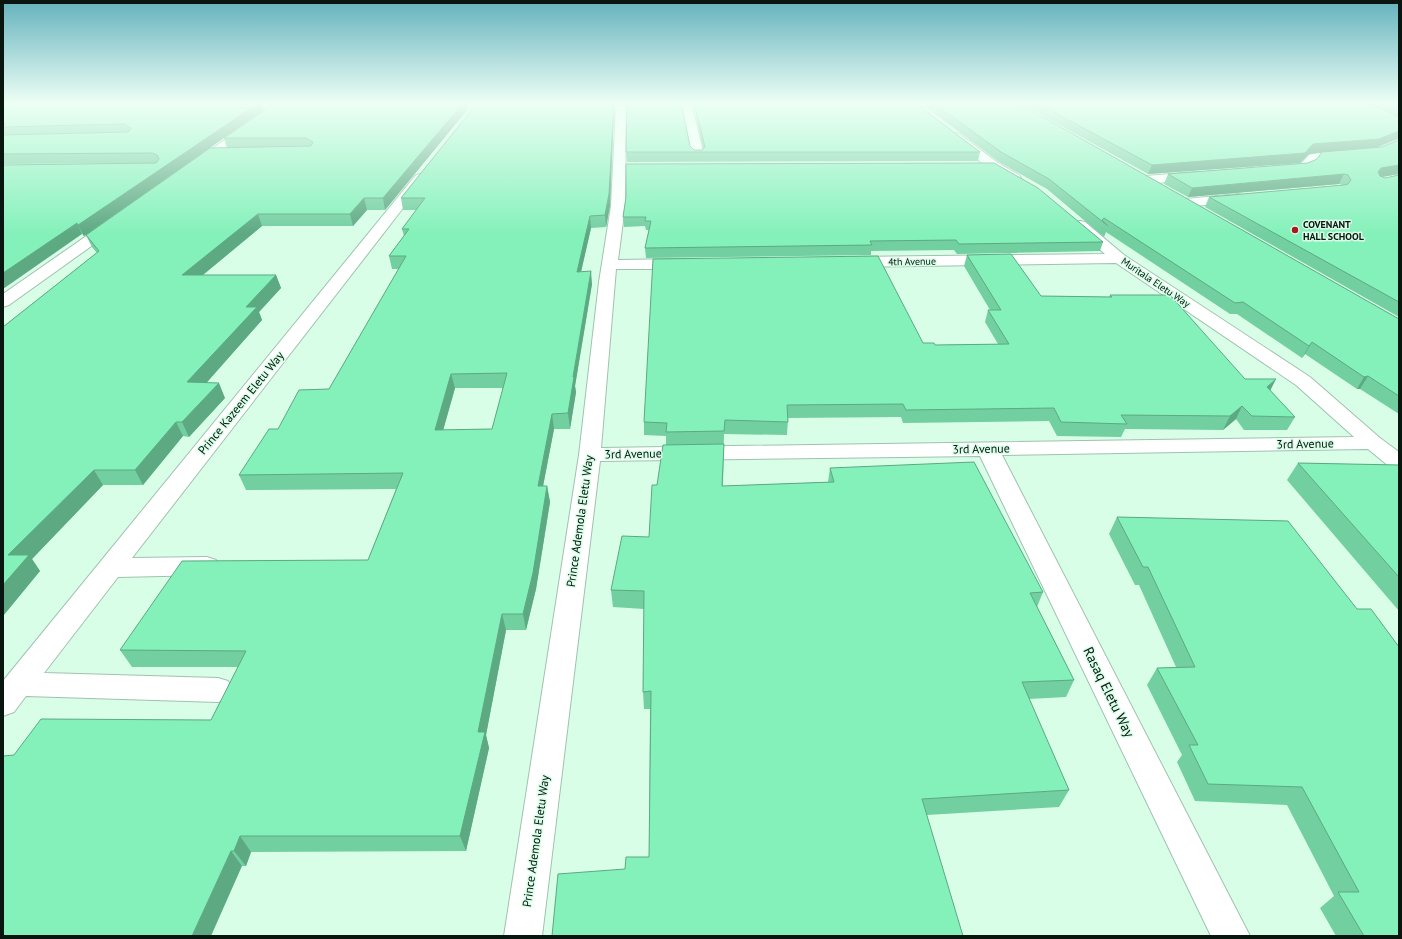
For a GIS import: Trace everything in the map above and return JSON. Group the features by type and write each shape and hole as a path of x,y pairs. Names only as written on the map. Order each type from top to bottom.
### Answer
{"street":[{"path":"187,172 223,146"},
{"name":"Prince Ademola Eletu Way","path":"523,936 590,455 610,265 623,167 622,146"},
{"path":"697,146 698,155"},
{"path":"968,146 994,166 1028,186"},
{"path":"1270,170 1304,167 1313,157 1317,156 1377,152 1391,146"},
{"path":"212,154 234,154"},
{"name":"Prince Kazeem Eletu Way","path":"10,693 430,166"},
{"path":"978,166 994,166"},
{"path":"1133,173 1206,215"},
{"path":"1146,180 1208,175"},
{"path":"1185,203 1254,197"},
{"path":"3,302 123,216"},
{"name":"Muritala Eletu Way","path":"1071,218 1119,258 1303,381 1373,443 1399,463"},
{"name":"4th Avenue","path":"840,262 1119,258"},
{"path":"610,265 697,264"},
{"name":"3rd Avenue","path":"590,455 1373,443"},
{"name":"Rasaq Eletu Way","path":"988,449 1231,936"},
{"path":"110,568 230,566"},
{"path":"10,693 218,690"}],"building":[{"path":"3,146 195,146 78,225 77,223 3,273 3,165 156,163 159,159 157,155 152,153 3,154"},
{"path":"427,146 383,198 364,198 350,214 258,214 182,275 276,275 246,307 257,307 187,382 219,383 182,422 176,422 135,470 94,470 8,555 29,555 3,585 3,327 99,251 86,235 210,148"},
{"path":"443,146 612,146 609,194 605,215 590,216 577,272 591,271 568,413 552,414 538,486 547,486 533,573 523,614 502,614 478,732 485,732 460,836 240,836 234,851 231,851 192,936 3,936 3,756 14,755 41,719 211,720 246,651 120,650 182,561 368,560 403,473 239,475 269,429 278,429 299,390 329,389 406,256 389,256 409,229 402,229 425,198 401,198","holes":["507,373 492,429 435,430 451,374"]},
{"path":"626,146 690,146 694,150 702,150 705,146 972,146 980,152 626,152"},
{"path":"992,146 1094,146 1399,319 1399,396 1368,376 1364,377 1312,342 1309,346 1243,302 1235,303 1104,218 1102,220 1108,226 1049,179"},
{"path":"1116,146 1311,146 1305,153 1152,165"},
{"path":"1399,146 1399,165 1381,168 1378,172 1380,176 1385,178 1399,175 1399,302 1209,197 1344,185 1348,184 1351,180 1348,175 1344,174 1192,188 1168,174 1308,163 1317,159 1322,152"},
{"path":"994,163 1038,188 1103,242 959,244 956,240 870,241 872,245 645,248 651,221 645,221 646,217 623,217 626,197 626,164"},
{"path":"1011,254 1041,296 1112,297 1110,295 1170,295 1245,379 1276,379 1267,387 1295,417 1252,416 1242,406 1230,416 1121,415 1127,424 1061,422 1054,408 906,410 903,404 787,405 788,422 725,420 724,431 666,432 667,423 644,422 653,259 878,256 923,343 934,343 935,345 1009,344 988,310 1001,310 967,255"},
{"path":"724,444 722,486 834,482 830,468 974,462 1043,592 1030,593 1074,680 1022,682 1069,790 922,799 963,936 552,936 558,874 625,869 626,857 649,857 651,691 643,692 644,591 611,590 622,536 649,537 652,485 657,485 663,445"},
{"path":"1298,463 1399,465 1399,577"},
{"path":"1117,517 1288,521 1357,609 1371,609 1399,647 1399,936 1364,936 1338,892 1359,892 1302,787 1208,784 1189,745 1198,745 1157,668 1195,667 1148,567 1143,567"}],"place":[{"name":"COVENANT HALL SCHOOL","path":"1295,230"}]}
